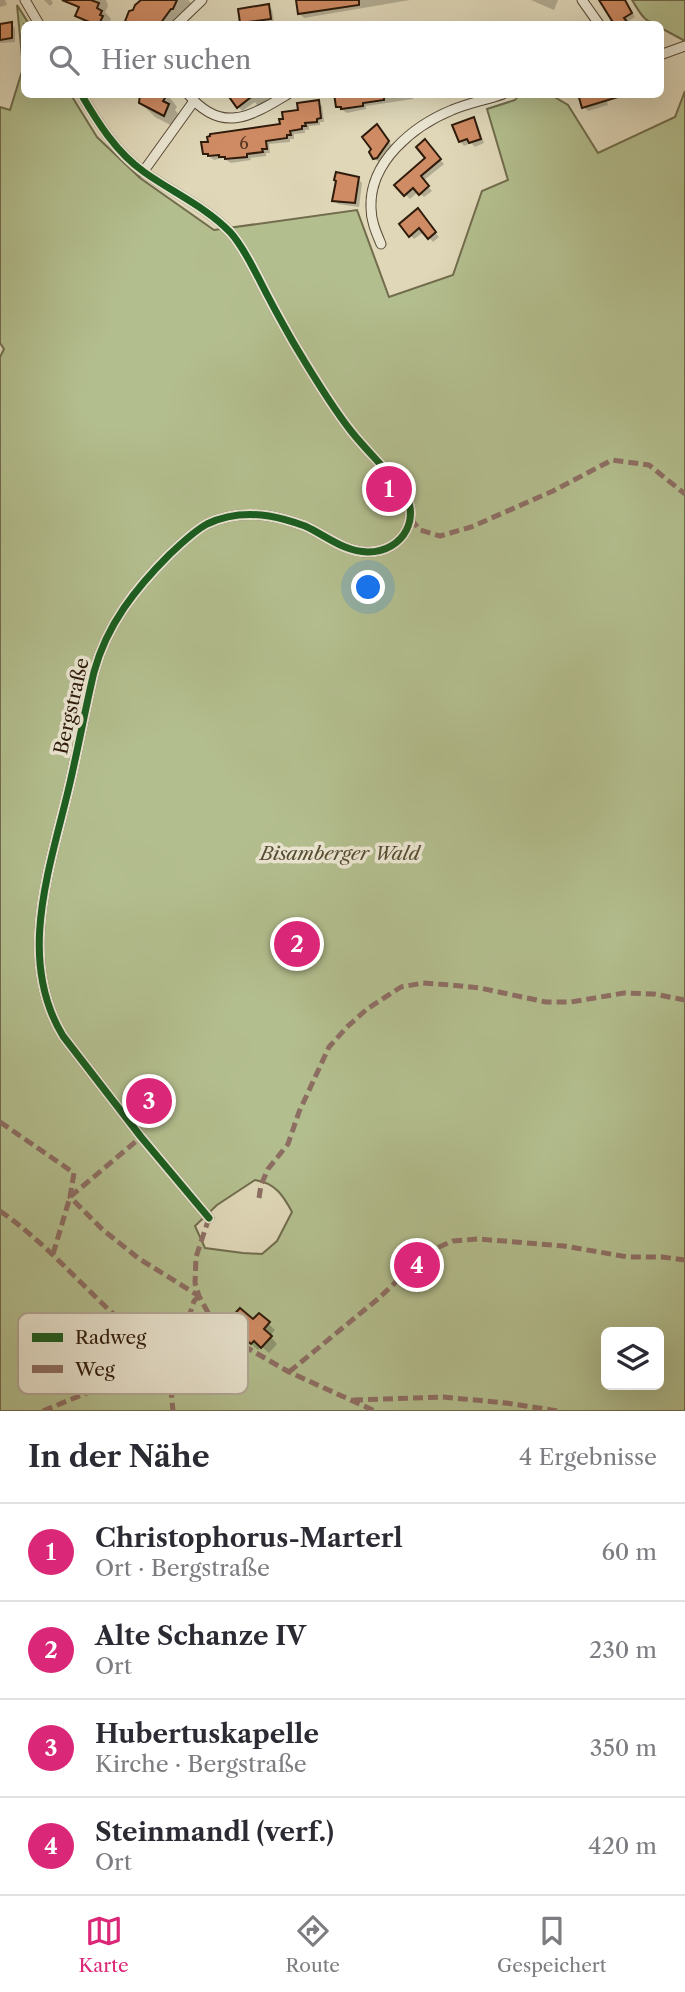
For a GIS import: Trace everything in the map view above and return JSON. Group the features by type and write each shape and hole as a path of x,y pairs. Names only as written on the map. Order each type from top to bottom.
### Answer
{"street":[{"path":"24,0 37,21"},
{"path":"180,21 202,0"},
{"path":"582,0 597,21"},
{"path":"664,54 685,47"},
{"name":"Bergstraße","path":"84,98 107,135 144,172 205,212 230,233 248,259 329,400 349,429 401,487 411,508 407,530 392,546 380,551 365,552 349,548 306,527 269,516 235,516 206,525 177,548 140,585 105,638 93,672 43,899 38,940 43,984 48,1006 63,1036 141,1137 209,1218"},
{"path":"144,172 191,98 213,115 232,118 254,114 281,98"},
{"path":"381,244 372,220 371,195 374,182 389,156 413,133 437,117 489,98"}],"green space":[{"path":"632,0 685,0 685,41 664,30 664,21 648,21"},
{"name":"Bisamberger Wald","path":"17,5 27,21 21,21 21,47"},
{"name":"Bisamberger Wald","path":"21,74 21,98 73,98 97,137 140,178 214,230 357,210 389,297 453,275 482,191 508,180 487,109 517,98 556,98 568,105 598,153 675,117 685,91 685,1411 0,1411 0,357 4,349 0,343 0,107 10,110","holes":["255,1180 278,1191 292,1212 277,1241 262,1254 205,1248 195,1226 217,1205"]}],"building":[{"path":"62,0 91,0 99,3 97,8 102,11 100,15 103,16 100,21 87,21 75,16 79,7"},
{"path":"141,0 177,0 162,21 125,21"},
{"path":"296,0 359,0 359,5 298,14"},
{"path":"599,0 625,0 632,13 624,18 626,21 612,21"},
{"path":"269,4 271,19 240,21 238,9"},
{"path":"12,22 12,38 0,40 0,24"},
{"path":"140,98 165,98 163,101 169,104 164,116 139,103"},
{"path":"230,98 250,98 237,108"},
{"path":"335,98 384,98 363,103 363,106 341,109 336,107"},
{"path":"579,98 615,98 582,108"},
{"path":"319,100 321,118 317,119 317,122 305,123 306,126 302,126 302,129 290,131 291,135 287,135 287,138 266,141 267,149 262,149 263,152 225,159 219,155 203,154 201,142 208,142 207,137 210,134 280,124 279,119 283,119 282,112 298,110 297,103"},
{"path":"474,117 481,139 469,143 467,139 459,142 452,125"},
{"path":"377,124 389,141 377,158 373,159 369,152 371,149 362,137"},
{"path":"425,139 441,159 421,176 429,186 419,195 413,188 404,196 394,185 425,158 416,147"},
{"path":"336,172 359,177 355,203 332,201"},
{"path":"418,208 436,232 428,239 419,228 409,237 399,224"},
{"path":"259,1313 270,1322 264,1329 272,1336 261,1348 254,1341 251,1344 248,1342 248,1315 253,1319"}],"marked path":[{"path":"411,519 420,530 440,536 471,527 553,491 612,460 649,465 685,494"},
{"path":"259,1198 268,1169 288,1144 299,1112 329,1047 367,1009 401,987 423,983 480,988 546,1002 571,1002 624,993 654,994 685,1000"},
{"path":"136,1111 149,1101"},
{"path":"0,1122 74,1173 70,1197 102,1229 138,1258 199,1296"},
{"path":"53,1254 70,1197 141,1137"},
{"path":"0,1211 47,1250 112,1313"},
{"path":"208,1313 195,1283 196,1257 209,1218"},
{"path":"289,1372 379,1298 421,1258 453,1241 478,1239 564,1246 628,1257 685,1260"},
{"path":"190,1313 194,1301 199,1296"},
{"path":"248,1348 289,1372 375,1411"},
{"path":"43,1411 83,1394"},
{"path":"171,1394 173,1411"},
{"path":"353,1400 443,1397 558,1411"}],"cycle path":[{"path":"83,98 108,136 134,164 221,223 234,237 328,398 357,438 400,486 410,509 410,520 400,539 392,546 368,552 351,549 305,526 269,516 238,516 207,524 170,554 134,594 107,638 94,672 46,881 39,945 41,976 49,1007 63,1036 141,1137 209,1218"}],"place":[{"name":"Christophorus-Marterl","path":"389,489"},
{"name":"Alte Schanze IV","path":"297,944"},
{"name":"Hubertuskapelle","path":"149,1101"},
{"name":"Steinmandl (verf.)","path":"417,1265"}]}
